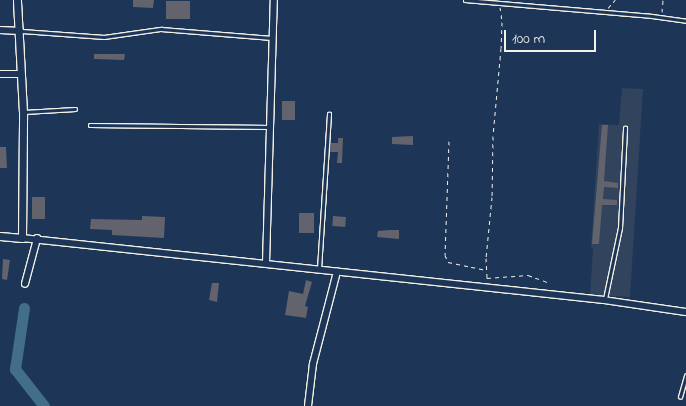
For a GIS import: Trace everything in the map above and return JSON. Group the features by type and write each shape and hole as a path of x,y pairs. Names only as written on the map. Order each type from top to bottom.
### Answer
{"street":[{"path":"17,0 23,112 22,238"},
{"path":"266,263 274,0"},
{"path":"0,30 20,31"},
{"path":"0,74 21,74"},
{"path":"0,236 604,300 686,312"},
{"path":"25,284 37,239"},
{"path":"308,406 313,364 337,272"}],"lane":[{"path":"465,0 662,17 686,21"},
{"path":"20,31 104,38 161,29 273,38"},
{"path":"23,112 74,109"},
{"path":"318,270 330,114"},
{"path":"90,125 271,127"},
{"path":"604,300 620,228 625,128"},
{"path":"680,397 686,376"}],"path":[{"path":"603,12 615,0"},
{"path":"662,17 663,0"},
{"path":"501,4 501,48 493,136 492,197 487,278 528,275 550,283"},
{"path":"449,141 445,256 448,262 487,270"}],"shaded area":[{"path":"622,88 643,89 630,297 590,295 593,248 591,247 599,124 619,125"}],"building":[{"path":"133,0 154,0 153,8 133,7"},
{"path":"166,1 190,1 190,19 166,19"},
{"path":"94,54 125,54 124,60 94,59"},
{"path":"282,101 295,101 295,120 282,120"},
{"path":"602,125 608,125 604,181 618,183 618,188 604,187 603,199 617,200 617,205 602,205 599,244 592,244"},
{"path":"413,136 413,145 392,144 392,137"},
{"path":"338,138 343,138 342,163 337,163 338,152 330,152 330,143 338,143"},
{"path":"0,147 6,147 7,168 0,168"},
{"path":"32,197 45,197 45,219 32,219"},
{"path":"299,213 314,213 314,233 299,233"},
{"path":"142,216 165,217 164,238 112,235 112,230 90,229 91,219 142,220"},
{"path":"333,216 346,217 345,227 332,226"},
{"path":"399,230 399,239 377,237 378,231"},
{"path":"3,259 10,260 7,280 2,279"},
{"path":"306,280 312,282 305,306 308,307 306,318 285,315 289,291 303,294"},
{"path":"212,283 219,283 217,302 209,300"}],"waterway":[{"path":"24,308 15,369 44,406"}]}
